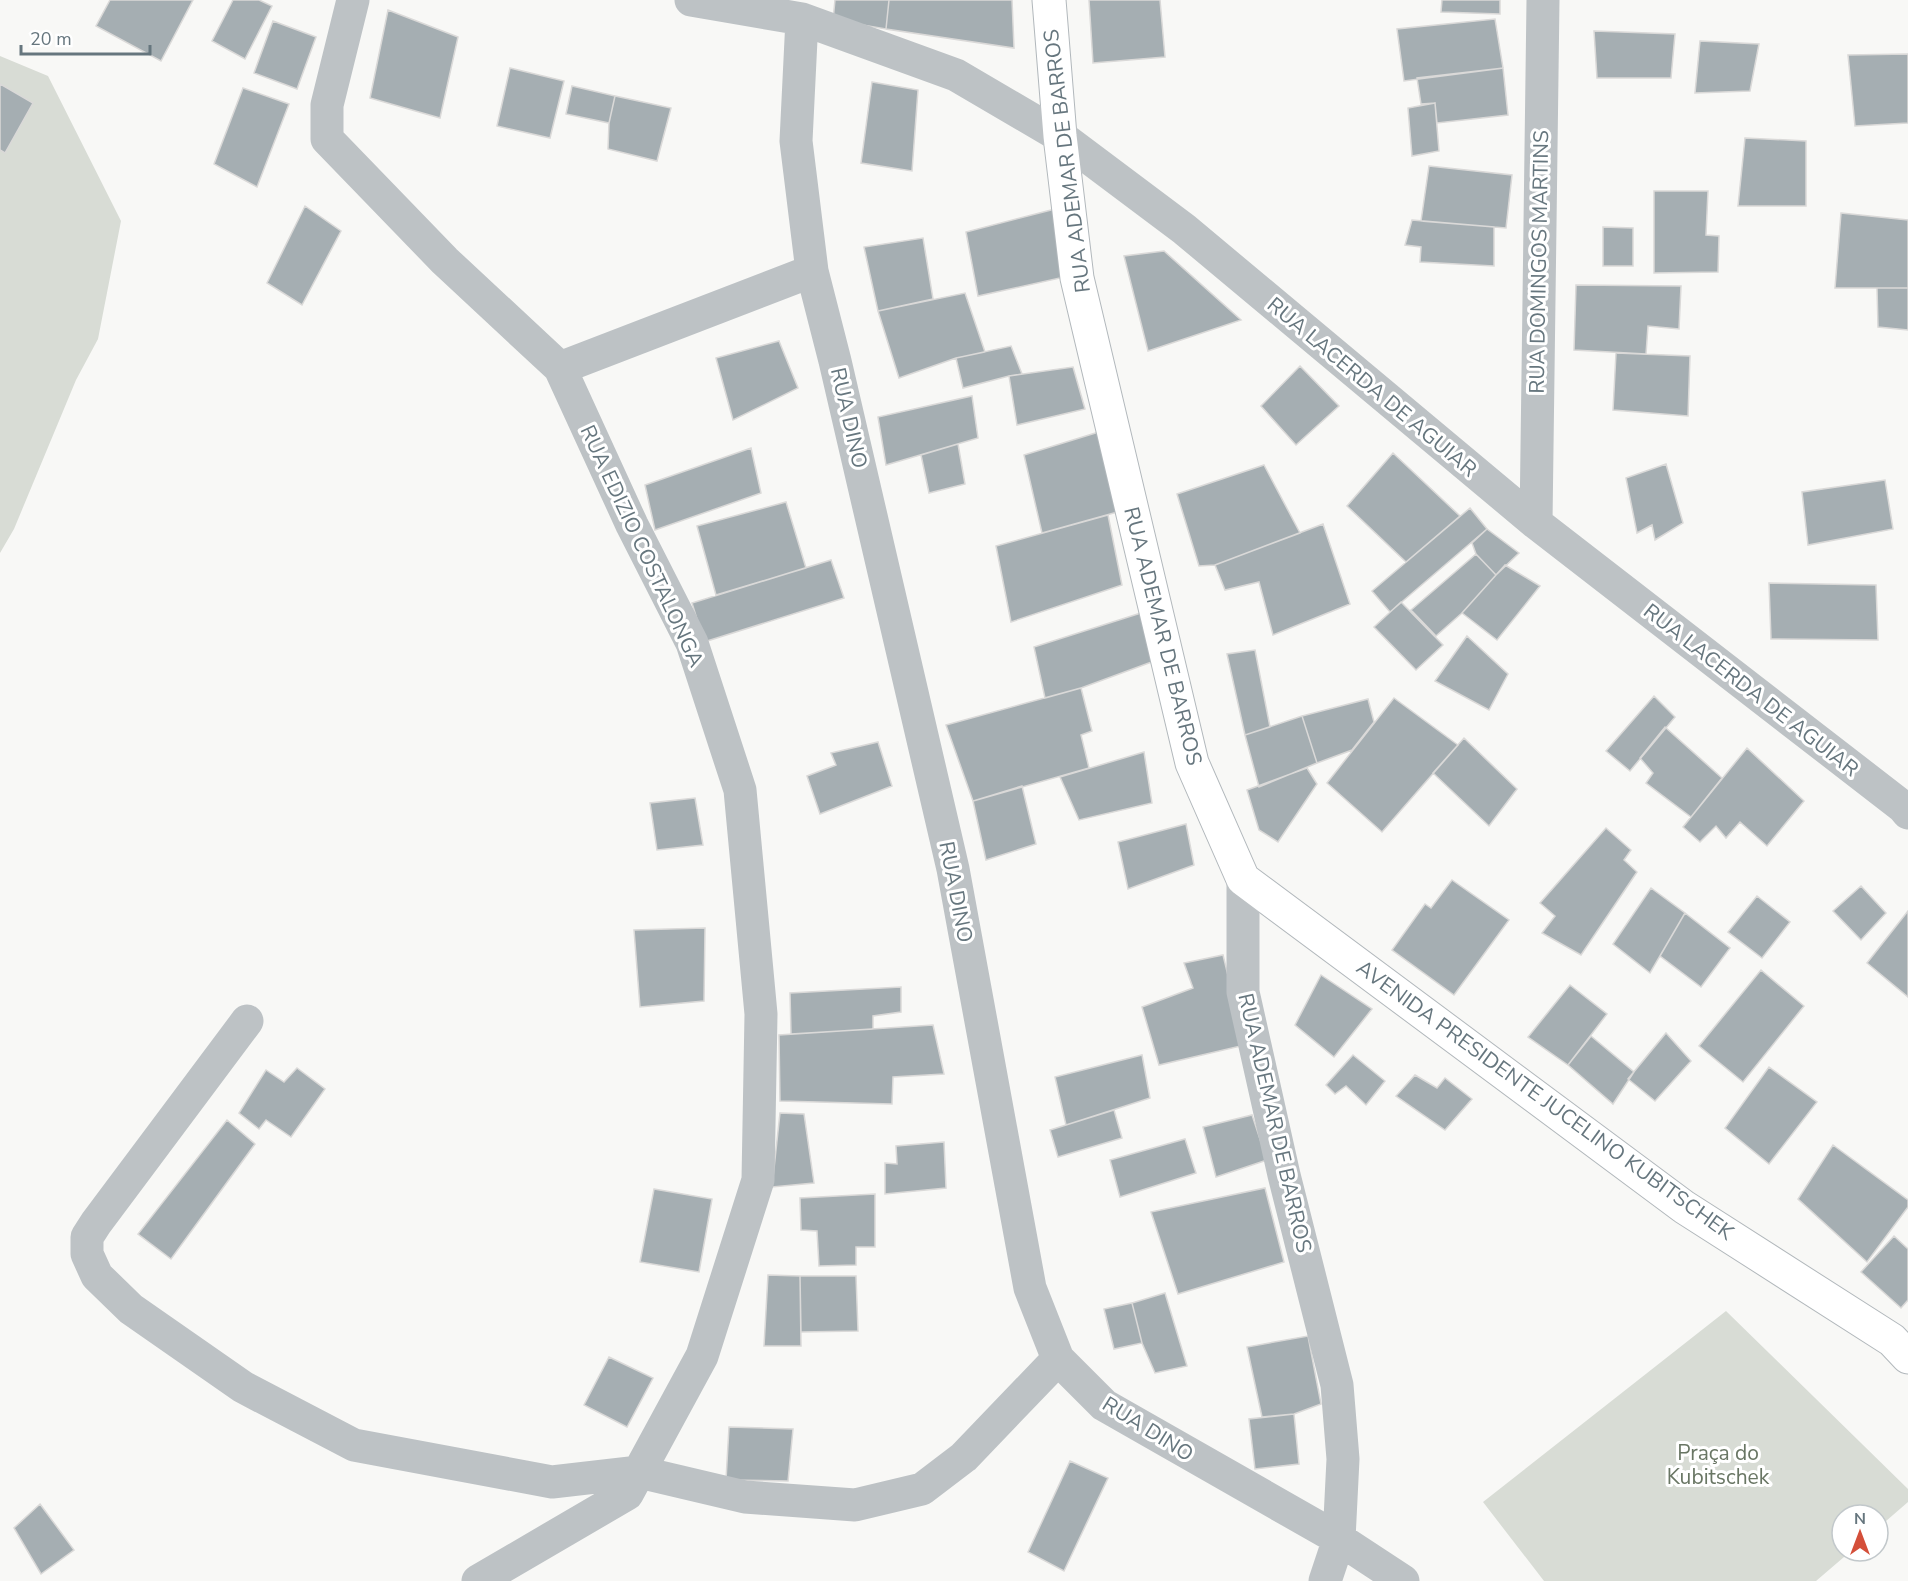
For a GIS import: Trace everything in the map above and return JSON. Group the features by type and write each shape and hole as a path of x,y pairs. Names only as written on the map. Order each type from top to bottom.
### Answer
{"street":[{"name":"RUA EDIZIO COSTALONGA","path":"353,0 327,105 327,139 445,261 560,368 632,525 692,643 740,790 761,1014 758,1180 702,1356 627,1494 478,1581"},
{"name":"RUA LACERDA DE AGUIAR","path":"691,0 802,18 956,75 1060,136 1184,229 1536,523 1906,802"},
{"name":"RUA ADEMAR DE BARROS","path":"1049,0 1060,136 1077,278 1192,762 1243,879 1243,992 1284,1175 1337,1385 1343,1459 1339,1539 1325,1581"},
{"name":"RUA DOMINGOS MARTINS","path":"1536,523 1543,0"},
{"name":"RUA DINO","path":"802,18 796,141 812,271 953,869 1030,1288 1058,1359 1104,1405 1339,1539 1403,1581"},
{"path":"560,368 812,271"},
{"name":"AVENIDA PRESIDENTE JUCELINO KUBITSCHEK","path":"1243,879 1684,1207 1892,1340 1908,1357"},
{"path":"247,1021 96,1223 87,1237 87,1254 97,1276 131,1309 243,1387 354,1445 552,1482 639,1472 745,1497 855,1505 922,1489 964,1456 1058,1359"}],"green space":[{"path":"0,56 48,76 121,221 98,339 76,380 14,529 0,553"},
{"name":"Praça do Kubitschek","path":"1726,1311 1908,1489 1908,1502 1890,1518 1890,1503 1830,1503 1830,1563 1837,1563 1816,1581 1544,1581 1483,1502"}],"building":[{"path":"110,0 193,0 161,61 96,26"},
{"path":"233,0 259,0 272,6 245,59 212,41"},
{"path":"835,0 889,0 886,29 833,20"},
{"path":"889,0 1012,0 1014,48 886,29"},
{"path":"1089,0 1160,0 1165,57 1093,63"},
{"path":"1442,0 1500,0 1500,14 1441,12"},
{"path":"388,10 458,37 440,118 370,98"},
{"path":"1495,19 1503,68 1404,81 1397,29"},
{"path":"273,21 316,37 297,89 254,73"},
{"path":"1594,31 1675,34 1671,78 1597,78"},
{"path":"1700,41 1759,44 1750,91 1695,93"},
{"path":"1908,54 1908,123 1855,126 1848,55"},
{"path":"510,68 564,81 550,138 497,126"},
{"path":"1503,68 1508,115 1437,123 1435,103 1421,104 1417,78"},
{"path":"872,82 918,90 912,171 861,163"},
{"path":"0,84 33,103 5,153 0,150"},
{"path":"572,86 615,96 609,123 566,114"},
{"path":"243,88 289,104 257,187 214,164"},
{"path":"615,96 671,108 657,161 608,149 609,123"},
{"path":"1435,103 1439,151 1412,156 1408,108"},
{"path":"1745,138 1806,141 1806,206 1738,206"},
{"path":"1429,166 1512,175 1506,228 1421,221"},
{"path":"1654,191 1708,191 1706,235 1719,236 1718,272 1654,273"},
{"path":"305,206 341,231 302,305 267,283"},
{"path":"1059,208 1069,276 978,296 966,232"},
{"path":"1841,213 1908,220 1908,288 1835,288"},
{"path":"1412,220 1494,227 1494,266 1420,262 1421,247 1405,245"},
{"path":"1603,227 1633,228 1633,266 1603,266"},
{"path":"923,238 933,299 878,311 864,247"},
{"path":"1164,251 1241,320 1148,351 1124,256"},
{"path":"1576,285 1681,286 1679,329 1648,326 1646,354 1574,350"},
{"path":"1877,288 1908,288 1908,330 1878,327"},
{"path":"965,293 985,352 956,358 899,378 878,311"},
{"path":"779,341 798,388 733,420 716,358"},
{"path":"1011,346 1022,374 963,388 956,358"},
{"path":"1616,353 1690,356 1688,416 1613,410"},
{"path":"1300,366 1339,406 1296,445 1261,406"},
{"path":"1073,367 1085,409 1017,425 1009,376"},
{"path":"972,396 978,438 886,465 878,417"},
{"path":"1102,431 1121,511 1042,533 1024,455"},
{"path":"958,444 965,484 929,493 921,455"},
{"path":"751,448 761,493 655,530 645,485"},
{"path":"1393,453 1460,516 1406,562 1347,506"},
{"path":"1666,464 1683,523 1655,540 1652,525 1637,533 1626,478"},
{"path":"1264,465 1300,533 1215,565 1199,566 1177,494"},
{"path":"1885,480 1893,529 1808,545 1802,492"},
{"path":"786,502 806,568 716,595 697,526"},
{"path":"1470,508 1487,529 1390,612 1372,591"},
{"path":"1108,515 1122,585 1011,622 996,546"},
{"path":"1323,524 1350,604 1273,635 1259,582 1225,590 1215,565"},
{"path":"1487,529 1519,553 1496,575 1476,554 1472,543"},
{"path":"1476,554 1496,575 1462,613 1436,636 1411,610"},
{"path":"831,560 844,598 704,642 692,603"},
{"path":"1505,565 1540,586 1497,640 1462,613"},
{"path":"1769,583 1876,585 1878,640 1771,639"},
{"path":"1401,602 1443,645 1416,670 1374,627"},
{"path":"1144,612 1157,660 1081,688 1045,698 1034,647"},
{"path":"1467,636 1508,674 1489,710 1435,681"},
{"path":"1255,650 1270,727 1245,735 1227,654"},
{"path":"1081,688 1092,731 1081,735 1089,768 973,801 946,725"},
{"path":"1654,696 1675,717 1630,771 1606,751"},
{"path":"1394,698 1458,745 1382,832 1327,783"},
{"path":"1368,699 1374,722 1352,750 1317,763 1302,716"},
{"path":"1302,716 1317,763 1259,787 1245,735"},
{"path":"1665,727 1722,778 1691,817 1646,783 1653,773 1640,758"},
{"path":"1464,738 1517,789 1489,826 1433,773"},
{"path":"878,742 892,786 820,814 807,776 836,765 831,753"},
{"path":"1747,748 1804,801 1767,846 1740,822 1726,838 1716,826 1700,842 1683,827"},
{"path":"1144,752 1152,803 1079,820 1060,777"},
{"path":"1307,768 1317,784 1278,842 1259,830 1247,790"},
{"path":"1022,786 1036,844 986,860 973,801"},
{"path":"695,798 703,845 657,850 650,803"},
{"path":"1186,824 1194,865 1128,889 1118,842"},
{"path":"1606,828 1631,850 1624,860 1637,872 1581,955 1542,933 1555,916 1540,903"},
{"path":"1452,880 1509,920 1454,995 1392,950 1425,904 1431,908"},
{"path":"1861,886 1886,913 1861,940 1833,911"},
{"path":"1651,888 1685,913 1650,973 1613,944"},
{"path":"1757,896 1790,922 1762,958 1728,932"},
{"path":"1908,911 1908,997 1867,963"},
{"path":"1685,913 1730,948 1701,987 1660,956"},
{"path":"705,928 704,1001 640,1007 634,930"},
{"path":"1223,955 1245,1045 1159,1065 1142,1007 1193,988 1184,963"},
{"path":"1761,970 1804,1006 1743,1082 1699,1046"},
{"path":"1321,975 1372,1009 1334,1057 1295,1025"},
{"path":"1570,985 1607,1014 1568,1065 1528,1037"},
{"path":"901,987 901,1012 873,1016 873,1029 791,1034 790,993"},
{"path":"933,1025 944,1074 893,1077 892,1104 780,1101 779,1035"},
{"path":"1666,1033 1691,1061 1655,1101 1628,1079"},
{"path":"1591,1036 1634,1072 1613,1104 1568,1065"},
{"path":"1142,1055 1150,1098 1066,1125 1055,1077"},
{"path":"1353,1055 1385,1081 1366,1105 1346,1086 1335,1094 1326,1085"},
{"path":"1769,1067 1817,1102 1769,1164 1725,1128"},
{"path":"297,1068 325,1089 291,1137 266,1120 259,1129 239,1113 266,1070 284,1082"},
{"path":"1415,1075 1437,1088 1445,1078 1472,1099 1445,1130 1396,1096"},
{"path":"1114,1110 1122,1138 1058,1157 1050,1130"},
{"path":"780,1113 804,1114 814,1183 772,1187"},
{"path":"1252,1115 1267,1160 1216,1177 1203,1127"},
{"path":"227,1120 255,1144 171,1259 138,1234"},
{"path":"1185,1139 1196,1173 1120,1197 1110,1160"},
{"path":"944,1142 946,1188 885,1194 885,1163 897,1164 896,1146"},
{"path":"1833,1145 1908,1200 1908,1207 1867,1262 1798,1199"},
{"path":"1265,1188 1284,1262 1178,1294 1151,1212"},
{"path":"654,1189 712,1199 699,1272 640,1262"},
{"path":"875,1194 875,1247 856,1247 856,1265 819,1266 817,1231 801,1230 800,1198"},
{"path":"1894,1236 1908,1249 1908,1300 1901,1308 1861,1272"},
{"path":"768,1275 800,1276 801,1346 764,1346"},
{"path":"800,1276 856,1276 858,1331 801,1332"},
{"path":"1165,1293 1187,1366 1155,1373 1142,1343 1132,1303"},
{"path":"1132,1303 1142,1343 1114,1349 1104,1309"},
{"path":"1308,1336 1321,1404 1294,1414 1262,1417 1247,1347"},
{"path":"609,1357 653,1378 627,1427 584,1405"},
{"path":"1294,1414 1299,1464 1255,1469 1249,1419"},
{"path":"729,1427 793,1429 788,1481 726,1480"},
{"path":"1070,1461 1108,1478 1064,1571 1028,1552"},
{"path":"40,1504 74,1550 41,1574 14,1528"}]}
